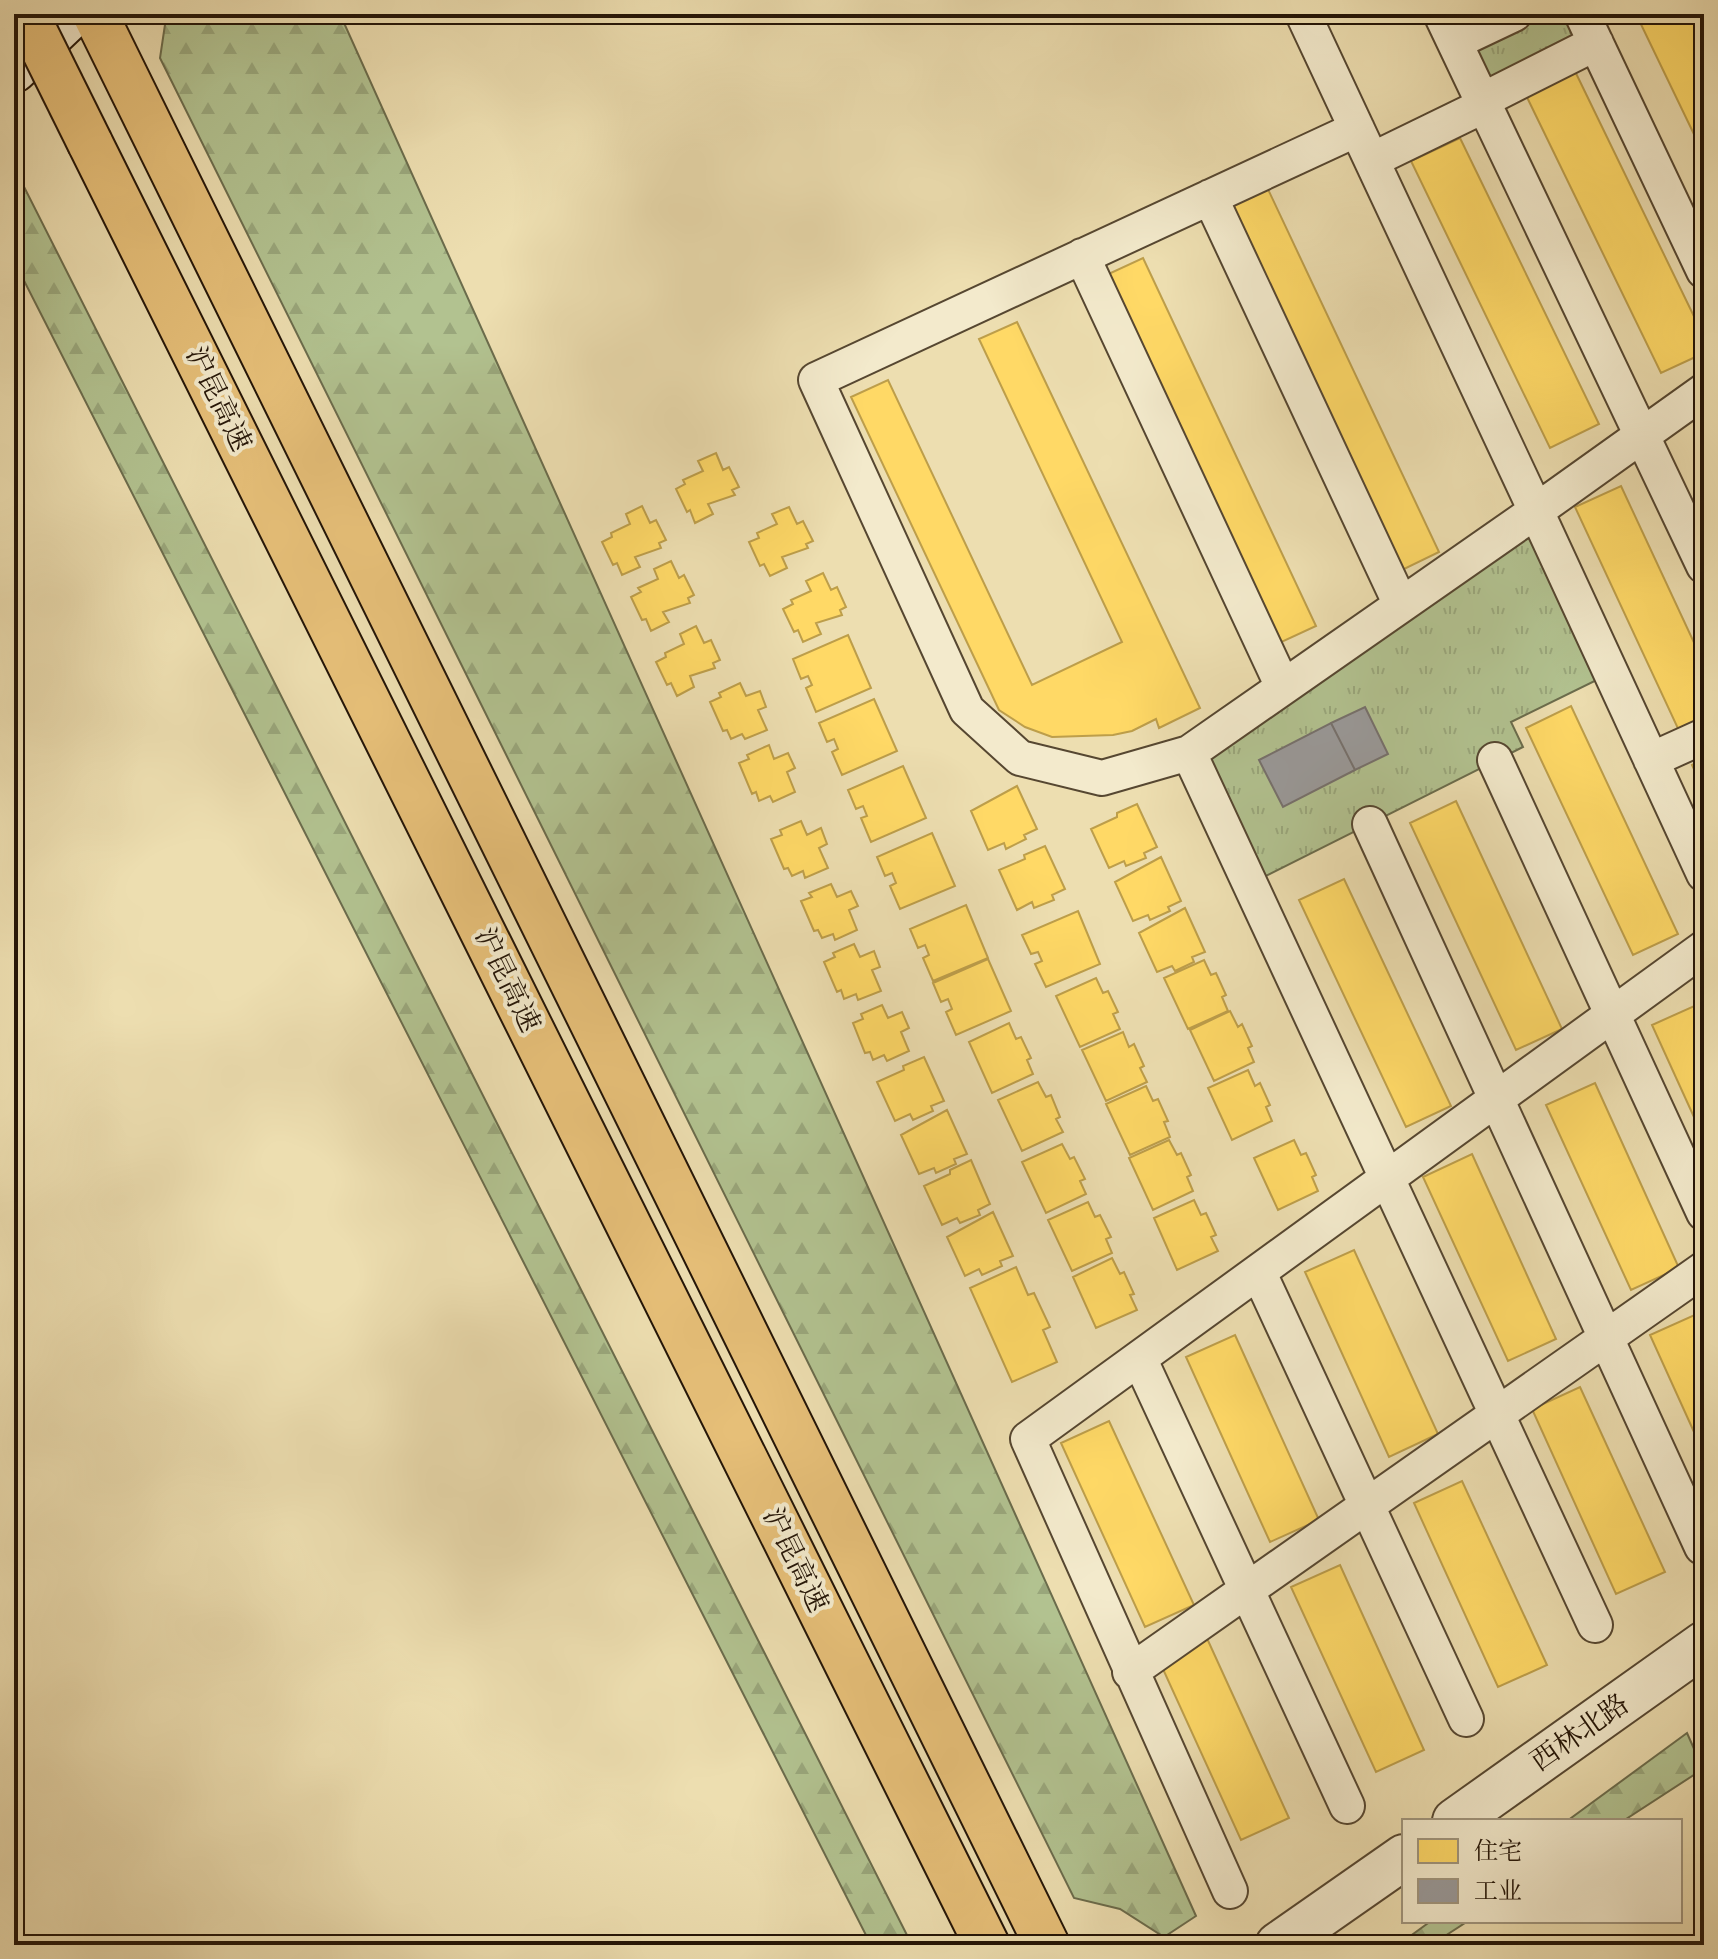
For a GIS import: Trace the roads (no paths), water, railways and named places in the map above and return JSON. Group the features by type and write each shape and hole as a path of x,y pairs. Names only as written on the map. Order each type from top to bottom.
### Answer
{"highway":[{"name":"沪昆高速","path":"26,14 987,1945"},
{"name":"沪昆高速","path":"95,14 1047,1945"}],"street":[{"path":"14,70 73,14"},
{"path":"1303,14 1704,874"},
{"path":"1514,14 1448,28 1704,566"},
{"path":"1372,160 1484,102 1589,29 1704,271"},
{"path":"1357,129 816,380 967,710 1020,758 1102,778 1189,753 1704,391"},
{"path":"1210,197 1401,605"},
{"path":"1082,256 1283,687"},
{"path":"1651,760 1704,736"},
{"path":"1189,753 1595,1625"},
{"path":"1495,760 1704,1213"},
{"path":"1370,824 1702,1547"},
{"path":"1230,1891 1028,1439 1704,948"},
{"path":"1130,1672 1704,1269"},
{"path":"1259,1273 1466,1719"},
{"path":"1140,1360 1347,1806"},
{"name":"西林北路","path":"1458,1819 1704,1644"},
{"path":"1278,1945 1402,1858"}]}
